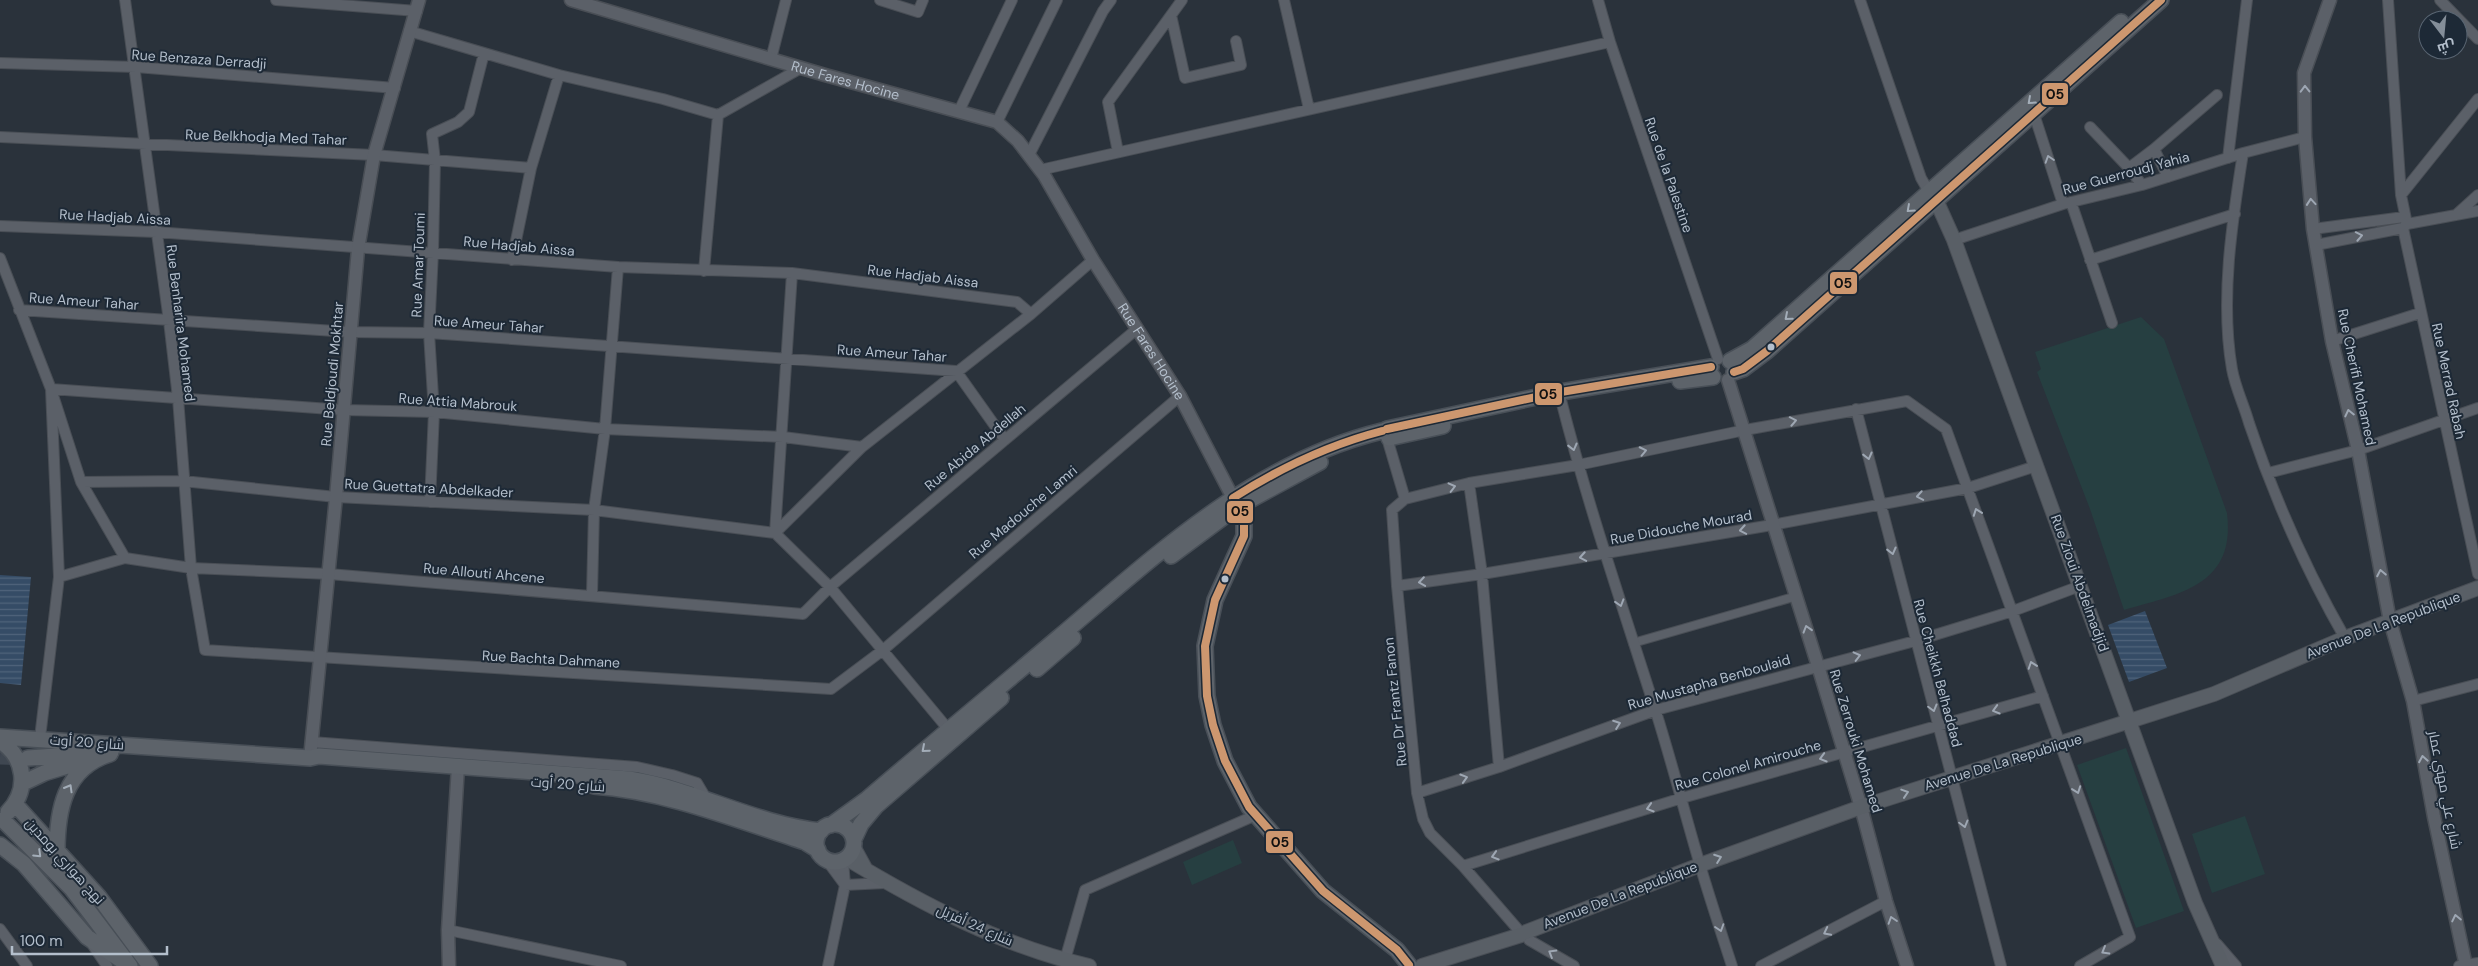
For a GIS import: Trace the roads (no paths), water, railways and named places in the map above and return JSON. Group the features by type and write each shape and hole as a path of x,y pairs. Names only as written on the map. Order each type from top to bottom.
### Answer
{"main road":[{"path":"1933,196 2147,0"},
{"path":"1386,435 1722,369 1752,349 1933,196 2034,114 2162,0"},
{"name":"Rue Zioui Abdelmadjid","path":"1933,196 1954,240 2195,903 2223,966"},
{"path":"1235,502 1004,695 876,806 861,824 849,851 834,861 822,854 817,840 826,828 867,799 1132,574 1190,528 1235,502 1329,458 1386,435 1556,393 1722,369"},
{"name":"Rue Fares Hocine","path":"1235,502 1244,519 1244,536 1214,600 1205,646 1205,670 1210,710 1218,744 1232,778 1256,815 1322,891 1397,950 1414,966"},
{"name":"Avenue De La Republique","path":"1414,966 1525,936 1700,864 1861,807 2214,694 2345,638 2478,588"},
{"name":"شارع 20 أوت","path":"0,739 40,738 629,779 661,786 782,824 826,828"},
{"path":"0,739 18,759 23,783 15,804 1,819"},
{"name":"شارع 20 أوت","path":"28,758 174,748"},
{"path":"23,783 54,769 120,751"},
{"path":"58,852 58,817 65,794 80,773 104,756"},
{"name":"شارع 20 أوت","path":"458,766 638,791 788,837 822,854"},
{"name":"نهج هواري بومدين","path":"15,804 99,897 150,966"},
{"name":"نهج هواري بومدين","path":"1,819 72,889 130,966"},
{"path":"826,828 846,827 849,851"},
{"path":"0,845 24,864 86,937 130,966"},
{"name":"شارع 24 أفريل","path":"849,851 866,871 885,883 994,935 1076,964"},
{"path":"1447,966 1525,936"}],"street":[{"name":"Rue Benharira Mohamed","path":"125,0 136,68 143,145 169,321 178,398 191,568 205,650"},
{"path":"276,0 418,6"},
{"name":"Rue Fares Hocine","path":"571,0 801,68 998,122 1018,141 1040,170 1093,260 1180,396 1235,502"},
{"path":"771,59 786,0"},
{"path":"880,0 918,12 923,0"},
{"path":"959,112 1012,0"},
{"path":"998,122 1057,0"},
{"path":"1028,155 1103,11 1112,0"},
{"path":"1118,152 1108,102 1182,0"},
{"path":"1284,0 1310,109"},
{"name":"Rue de la Palestine","path":"1598,0 1610,42 1722,369"},
{"path":"1860,0 1921,178 1933,196"},
{"path":"2228,158 2247,0"},
{"name":"Rue Cherifi Mohamed","path":"2330,0 2304,73 2305,137 2313,229 2332,341 2358,450 2390,621"},
{"name":"Rue Merrad Rabah","path":"2388,0 2404,223 2420,313 2478,574"},
{"path":"2440,0 2478,39"},
{"name":"Rue Beldjoudi Mokhtar","path":"310,758 318,659 329,574 358,249 374,155 396,88 409,31 418,6"},
{"path":"1171,15 1185,78 1241,65 1236,41"},
{"path":"409,31 559,75 664,99 718,115 801,68"},
{"path":"1040,170 1610,42"},
{"name":"Rue Amar Toumi","path":"430,502 434,412 429,333 434,252 435,161 432,134 458,122 468,112 484,54"},
{"name":"Rue Benzaza Derradji","path":"0,63 136,68 396,88"},
{"path":"512,260 530,168 559,75"},
{"path":"2129,168 2217,95"},
{"path":"2401,195 2478,98"},
{"path":"2034,114 2112,323"},
{"path":"704,271 718,115"},
{"path":"2090,127 2129,168 2142,185"},
{"name":"Rue Belkhodja Med Tahar","path":"0,137 374,155 530,168"},
{"name":"Rue Guerroudj Yahia","path":"1954,240 2067,203 2142,185 2243,153 2305,137"},
{"path":"2154,149 2168,177"},
{"path":"2243,153 2226,306 2232,370 2268,473 2302,554 2345,638"},
{"path":"2457,214 2478,195"},
{"path":"2316,245 2404,223 2478,211"},
{"path":"2090,260 2235,214"},
{"path":"2313,229 2404,223"},
{"name":"Rue Hadjab Aissa","path":"0,226 156,232 358,249 434,252 512,260 618,267 792,273 1016,302 1031,314"},
{"path":"0,258 51,389 81,482 125,558 59,577"},
{"path":"775,533 862,447 956,371 1031,314 1093,260"},
{"path":"592,595 594,510 605,429 618,267"},
{"path":"775,533 783,437 792,273"},
{"name":"Rue Ameur Tahar","path":"19,310 350,332 429,333 610,348 956,371"},
{"path":"2332,341 2420,313"},
{"name":"Rue Abida Abdellah","path":"830,587 1138,328"},
{"name":"Rue Zerrouki Mohamed","path":"1722,369 1745,430 1772,525 1797,596 1843,753 1861,807 1886,901 1907,966"},
{"path":"956,371 1005,440"},
{"path":"40,738 59,577 51,389"},
{"name":"Rue Attia Mabrouk","path":"51,389 344,410 434,412 605,429 783,437 862,447"},
{"name":"Rue Madouche Lamri","path":"883,650 1180,396"},
{"path":"1561,400 1578,465 1633,644 1656,710 1700,864 1732,966"},
{"path":"1386,435 1404,499 1469,483 1578,465 1745,430 1907,401 1946,429 2130,937 2080,966"},
{"path":"2268,473 2358,450 2478,408"},
{"name":"Rue Cheikkh Belhaddad","path":"1856,409 1915,641 2002,966"},
{"name":"Rue Didouche Mourad","path":"1397,586 1482,574 1772,525 1880,503 1968,488 2036,466"},
{"name":"Rue Guettatra Abdelkader","path":"81,482 183,482 336,497 594,510 775,533"},
{"path":"1469,483 1482,574 1500,767"},
{"name":"Rue Dr Frantz Fanon","path":"1404,499 1392,510 1397,586 1417,793 1423,819 1430,833 1463,866 1525,936 1574,966"},
{"path":"775,533 830,587 948,729"},
{"name":"Rue Allouti Ahcene","path":"125,558 191,568 329,574 803,614 830,587"},
{"name":"Rue Mustapha Benboulaid","path":"1417,793 1500,767 1656,710 1915,641 2013,611 2080,586"},
{"path":"1633,644 1797,596"},
{"name":"شارع علي مهني عمار","path":"2390,621 2413,701 2434,817 2467,965"},
{"name":"Rue Bachta Dahmane","path":"205,650 318,659 831,689 883,650"},
{"path":"2413,701 2478,684"},
{"name":"Rue Colonel Amirouche","path":"1463,866 1682,798 2043,696"},
{"path":"312,742 458,766 448,930 449,966"},
{"path":"1076,964 1085,890 1256,815"},
{"path":"828,966 845,885 849,851"},
{"path":"822,854 845,885"},
{"path":"845,885 885,883"},
{"path":"1761,966 1886,901"},
{"path":"0,929 28,966"},
{"path":"448,930 621,966"},
{"path":"86,937 107,966"},
{"path":"2210,937 2236,966"}],"water":[{"path":"0,575 31,577 21,685 0,683"},
{"path":"2145,611 2167,668 2129,682 2108,625"}],"tunnel":[{"path":"0,757 26,758"}]}
